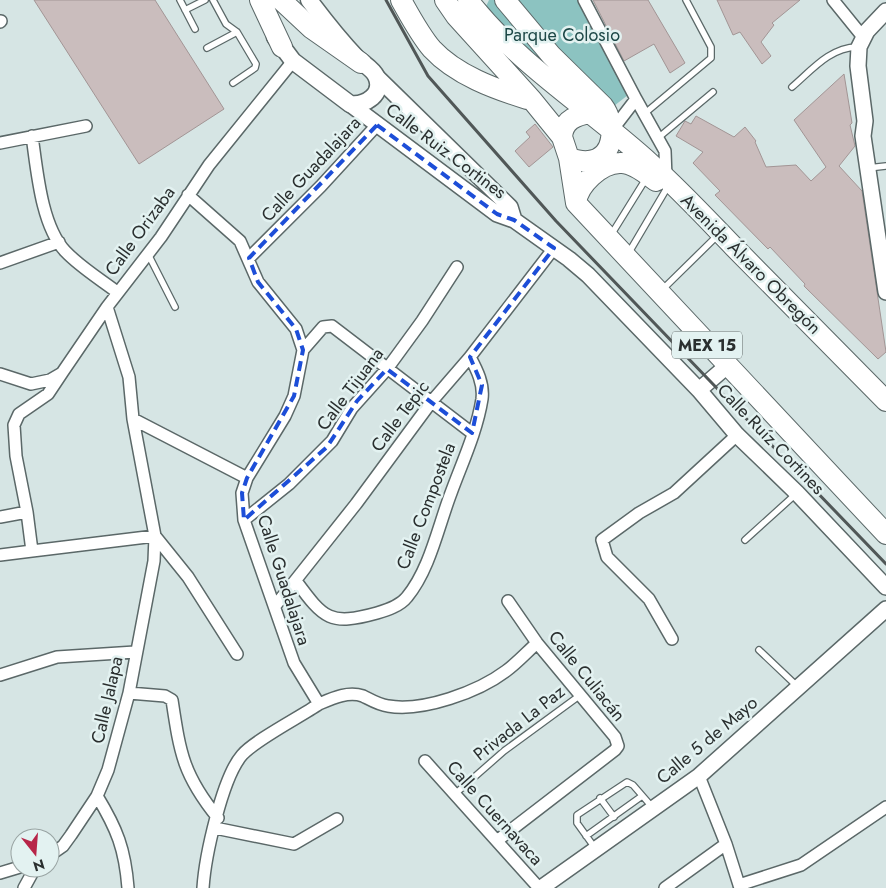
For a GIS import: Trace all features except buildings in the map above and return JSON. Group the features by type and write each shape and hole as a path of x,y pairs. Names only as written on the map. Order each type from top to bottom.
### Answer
{"highway":[{"path":"260,0 287,54"},
{"path":"281,0 311,28 369,69"},
{"path":"401,0 428,43 445,60 473,77 532,100"},
{"path":"444,0 562,137 569,158 576,203"},
{"path":"468,0 487,23 521,55 590,113 613,129"},
{"path":"505,0 551,55 603,106 610,116 613,129 609,145 602,155 589,161 569,158"},
{"path":"562,137 563,129 570,120 576,116 590,113"},
{"name":"Avenida Álvaro Obregón","path":"613,129 660,181 691,204 886,401"},
{"path":"576,203 578,193 584,184 614,164 627,164 660,181"},
{"name":"MEX 15","path":"576,203 886,534"}],"main road":[{"name":"Calle Ruiz Cortines","path":"250,0 287,54 350,104"},
{"name":"Calle Ruiz Cortines","path":"309,0 369,69"},
{"path":"350,104 362,104 372,99 377,87 369,69"}],"street":[{"path":"584,0 667,156 660,181"},
{"path":"833,0 861,42"},
{"path":"886,11 861,42 858,66 866,121 873,135 886,219"},
{"name":"Calle Orizaba","path":"27,512 14,441 16,419 24,409 48,394 106,307 148,254 287,54"},
{"name":"Calle Ruiz Cortines","path":"369,69 510,207 514,220"},
{"path":"613,129 636,99"},
{"name":"Calle Ruiz Cortines","path":"350,104 497,214 514,220"},
{"name":"Calle Guadalajara","path":"249,258 321,186 377,125"},
{"path":"0,143 86,126"},
{"path":"32,136 44,203 58,242 78,262 117,292"},
{"path":"877,167 886,292"},
{"path":"188,195 240,241 258,282 296,328 303,350"},
{"name":"Calle Ruíz Cortines","path":"514,220 588,275 699,390 737,435 797,493 886,587"},
{"path":"0,264 58,242"},
{"name":"Calle Tepic","path":"275,606 432,401 470,356 554,248"},
{"name":"Calle Tijuana","path":"248,517 289,484 328,446 358,401 387,370 422,321 456,267"},
{"name":"Calle Jalapa","path":"60,848 97,796 108,770 129,693 135,652 151,581 155,536 133,419 129,377 106,307"},
{"path":"303,350 322,327 328,325 387,370 432,401 472,433"},
{"name":"Calle Guadalajara","path":"303,350 294,396 285,416 247,478 242,493 294,663 319,704"},
{"name":"Calle Compostela","path":"296,581 314,605 325,614 340,620 351,620 388,609 406,599 422,573 472,433 482,399 482,385 470,356"},
{"path":"699,390 727,366"},
{"path":"0,374 31,384 50,380 62,373"},
{"path":"133,419 247,478"},
{"path":"672,639 649,599 607,558 602,540 639,513 674,493 737,435"},
{"path":"0,517 27,512 32,551"},
{"path":"0,555 155,536 188,577 237,654"},
{"name":"Calle Culiacán","path":"498,840 618,746 615,737 579,696 508,601"},
{"name":"Calle 5 de Mayo","path":"540,888 699,776 886,609"},
{"path":"203,888 216,823 228,781 242,756 319,704 337,697 352,694 387,706 425,704 449,698 471,691 490,681 506,671 538,643"},
{"path":"0,675 57,658 135,652"},
{"path":"129,693 165,696 172,700 184,766 216,823 294,844 337,819"},
{"name":"Calle Cuernavaca","path":"425,760 540,888"},
{"path":"699,776 726,844 740,886 800,865 886,808"},
{"path":"97,796 120,837 126,861 128,888"},
{"path":"665,888 726,844"}],"lane":[{"path":"180,0 196,29"},
{"path":"186,10 205,0"},
{"path":"212,0 226,24 237,32 256,64 255,68 233,83"},
{"path":"644,114 711,58 711,47 686,0"},
{"path":"207,48 237,32"},
{"path":"792,87 830,54 861,42"},
{"path":"658,138 713,92"},
{"path":"608,239 660,181"},
{"path":"626,258 660,181"},
{"path":"659,293 720,233"},
{"path":"148,254 175,307"},
{"path":"745,540 797,493"},
{"path":"760,650 798,687"},
{"name":"Privada La Paz","path":"455,794 504,751 579,696"},
{"path":"596,849 575,817 600,798 627,782 653,808"},
{"path":"586,836 642,796"},
{"path":"600,798 614,816"}],"highlighted area":[{"path":"377,125 497,214 514,220 554,248 470,357 482,385 472,433 387,369 357,401 327,447 244,520 242,493 247,478 294,396 303,350 296,329 258,282 249,258"}],"green space":[{"name":"Parque Colosio","path":"489,0 578,0 594,17 628,95 605,113 481,17"}],"railway":[{"path":"386,0 428,76 556,221 886,564"}]}
